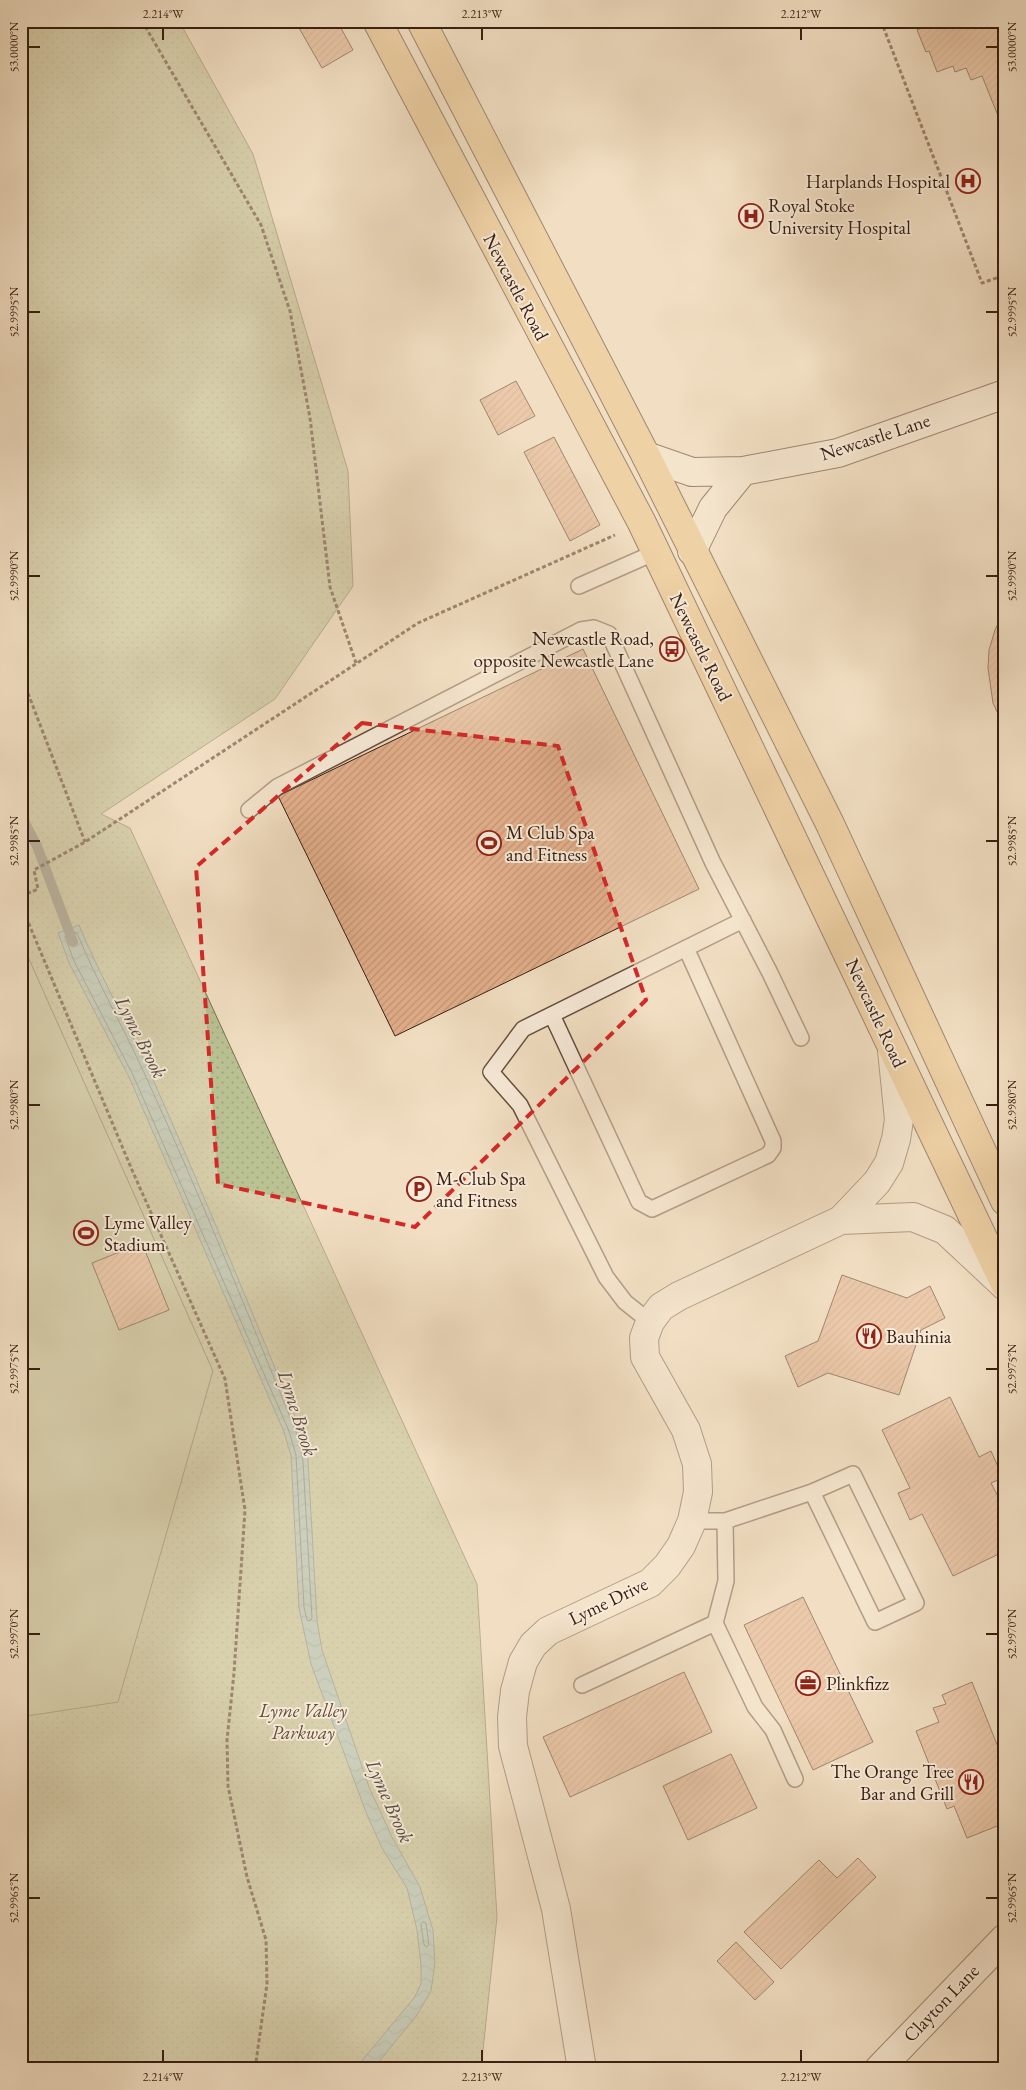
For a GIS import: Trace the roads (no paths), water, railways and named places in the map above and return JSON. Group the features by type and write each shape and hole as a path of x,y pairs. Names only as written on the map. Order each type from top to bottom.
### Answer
{"highway":[{"name":"Newcastle Road","path":"376,21 642,523 1005,1285"},
{"name":"Newcastle Road","path":"421,21 646,456 830,824 1005,1201"}],"street":[{"name":"Newcastle Lane","path":"646,456 692,472 743,470 838,452 1005,394"},
{"path":"692,551 713,508 743,470"},
{"name":"Lyme Drive","path":"582,2069 556,1909 513,1746 512,1717 515,1691 523,1662 533,1645 548,1631 650,1582 667,1566 681,1546 692,1521 698,1492 697,1464 686,1430 645,1357 644,1338 650,1322 661,1307 679,1296 841,1220 877,1182 889,1163 899,1120 892,1050"},
{"name":"Lyme Drive","path":"841,1220 913,1217 946,1230 1005,1285"},
{"name":"Clayton Lane","path":"878,2069 1005,1938"}],"lane":[{"path":"579,586 656,552"},
{"path":"249,810 277,787 581,630 594,628 609,634 713,863 770,973 801,1038"},
{"path":"650,1322 625,1302 606,1277 520,1104 490,1072 523,1029 742,920"},
{"path":"552,1015 639,1202 645,1206 652,1209 768,1155 772,1148 772,1141 686,948"},
{"path":"692,1521 725,1521 812,1492 853,1474 916,1603 875,1622 812,1492"},
{"path":"725,1521 726,1581 715,1623 755,1707 774,1730 795,1779"},
{"path":"582,1685 715,1623"}],"water":[{"path":"79,925 171,1120 303,1436 308,1460 317,1620 322,1650 369,1787 392,1837 420,1887 433,1930 435,1963 431,1991 417,2015 373,2069 355,2069 414,1998 421,1984 417,1930 407,1888 383,1850 367,1815 311,1664 299,1608 291,1456 284,1432 129,1077 69,963 58,933"}],"waterway":[{"name":"Lyme Brook","path":"21,805 25,823 37,846 73,942"}],"place":[{"name":"Harplands Hospital","path":"968,181"},
{"name":"Royal Stoke University Hospital","path":"751,216"},
{"name":"Newcastle Road, opposite Newcastle Lane","path":"672,649"},
{"name":"M Club Spa and Fitness","path":"489,843"},
{"name":"M-Club Spa and Fitness","path":"419,1189"},
{"name":"Lyme Valley Stadium","path":"86,1233"},
{"name":"Bauhinia","path":"869,1336"},
{"name":"Plinkfizz","path":"808,1683"},
{"name":"The Orange Tree Bar and Grill","path":"971,1782"}],"park label":[{"name":"Lyme Valley Parkway","path":"303,1721"}]}
